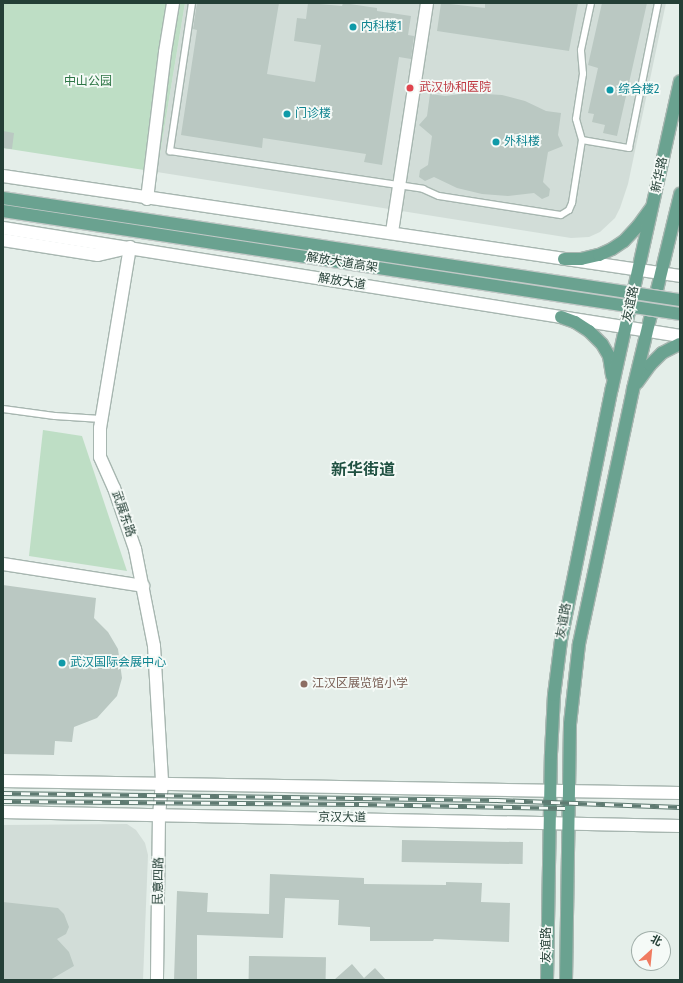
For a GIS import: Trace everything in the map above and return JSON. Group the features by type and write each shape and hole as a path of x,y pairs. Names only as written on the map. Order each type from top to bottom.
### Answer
{"main road":[{"path":"147,199 165,52 173,3"},
{"path":"392,232 427,3"},
{"name":"新华路","path":"639,270 680,81"},
{"path":"3,176 147,199 392,232 680,276"},
{"name":"新华路","path":"662,274 680,194"},
{"name":"解放大道高架","path":"3,198 680,300"},
{"path":"564,259 582,259 599,255 612,249 624,241 638,226 654,204"},
{"name":"解放大道高架","path":"3,211 680,314"},
{"path":"676,213 680,228"},
{"name":"解放大道","path":"3,228 130,247 680,336"},
{"path":"3,240 98,255 130,247"},
{"name":"武展东路","path":"130,247 101,419 100,457 114,488 135,549 143,586 154,646 162,782"},
{"name":"友谊路","path":"547,980 550,790 554,695 561,640 612,388 639,270"},
{"name":"友谊路","path":"566,980 570,724 579,644 633,389 662,274"},
{"path":"561,317 575,322 589,331 602,344 609,356 612,371 612,388"},
{"path":"633,389 662,353 680,344"},
{"path":"3,564 143,586"},
{"path":"3,781 162,782 680,793"},
{"name":"民意四路","path":"157,980 159,814 162,782"},
{"name":"京汉大道","path":"3,812 159,814 680,826"}],"lane":[{"path":"192,3 170,151 423,188 439,196 564,215 569,210 572,203 582,140 576,119 583,74 580,50 591,3"},
{"path":"582,140 629,148 658,3"},
{"path":"3,409 55,416 101,419"}],"shaded area":[{"name":"武汉协和医院","path":"185,3 666,3 628,184 620,208 615,218 600,232 589,237 571,238 157,172"},
{"path":"127,824 136,830 145,843 148,855 143,980 3,980 3,825"}],"green space":[{"name":"中山公园","path":"3,3 185,3 157,172 3,148"},
{"path":"43,430 82,436 127,571 29,556"}],"building":[{"path":"197,3 279,3 267,74 315,82 321,45 294,41 297,18 306,19 308,3 342,6 343,3 377,8 377,11 411,16 408,35 414,36 411,59 399,57 382,165 364,162 366,154 263,138 262,148 181,135 197,30 193,29"},
{"path":"441,3 485,8 485,3 578,3 569,51 437,31"},
{"name":"综合楼2","path":"602,3 647,3 617,136 603,133 605,125 592,122 594,114 588,113 598,68 588,65"},
{"name":"外科楼","path":"468,93 502,95 525,101 546,111 561,113 558,135 563,146 548,152 543,182 550,189 549,196 542,199 534,193 508,196 482,194 457,188 434,177 425,181 419,177 420,170 428,165 432,136 419,125 427,116 430,94 445,96"},
{"path":"3,131 14,133 12,149 3,148"},
{"name":"武汉国际会展中心","path":"3,585 96,598 94,618 108,632 118,649 122,678 117,696 97,718 74,727 72,742 55,741 54,755 3,754"},
{"path":"402,840 523,842 523,864 402,862"},
{"path":"270,874 364,878 364,884 446,885 446,882 482,883 481,902 510,903 509,942 434,939 433,941 370,941 370,927 338,925 339,900 285,898 283,938 197,935 197,980 174,980 177,891 208,893 207,912 269,914"},
{"path":"3,902 58,908 64,914 69,927 66,934 57,939 69,952 74,966 50,980 3,980"},
{"path":"249,956 326,957 326,980 249,980"},
{"path":"352,964 364,978 375,968 386,980 334,980"}],"railway":[{"path":"3,793 497,800 680,807"},
{"path":"3,801 359,804 565,808"}],"place":[{"name":"内科楼1","path":"353,27"},
{"name":"武汉协和医院","path":"410,88"},
{"name":"综合楼2","path":"610,90"},
{"name":"门诊楼","path":"287,114"},
{"name":"外科楼","path":"496,142"},
{"name":"武汉国际会展中心","path":"62,663"},
{"name":"江汉区展览馆小学","path":"304,684"}],"district":[{"name":"新华街道","path":"363,470"}]}
